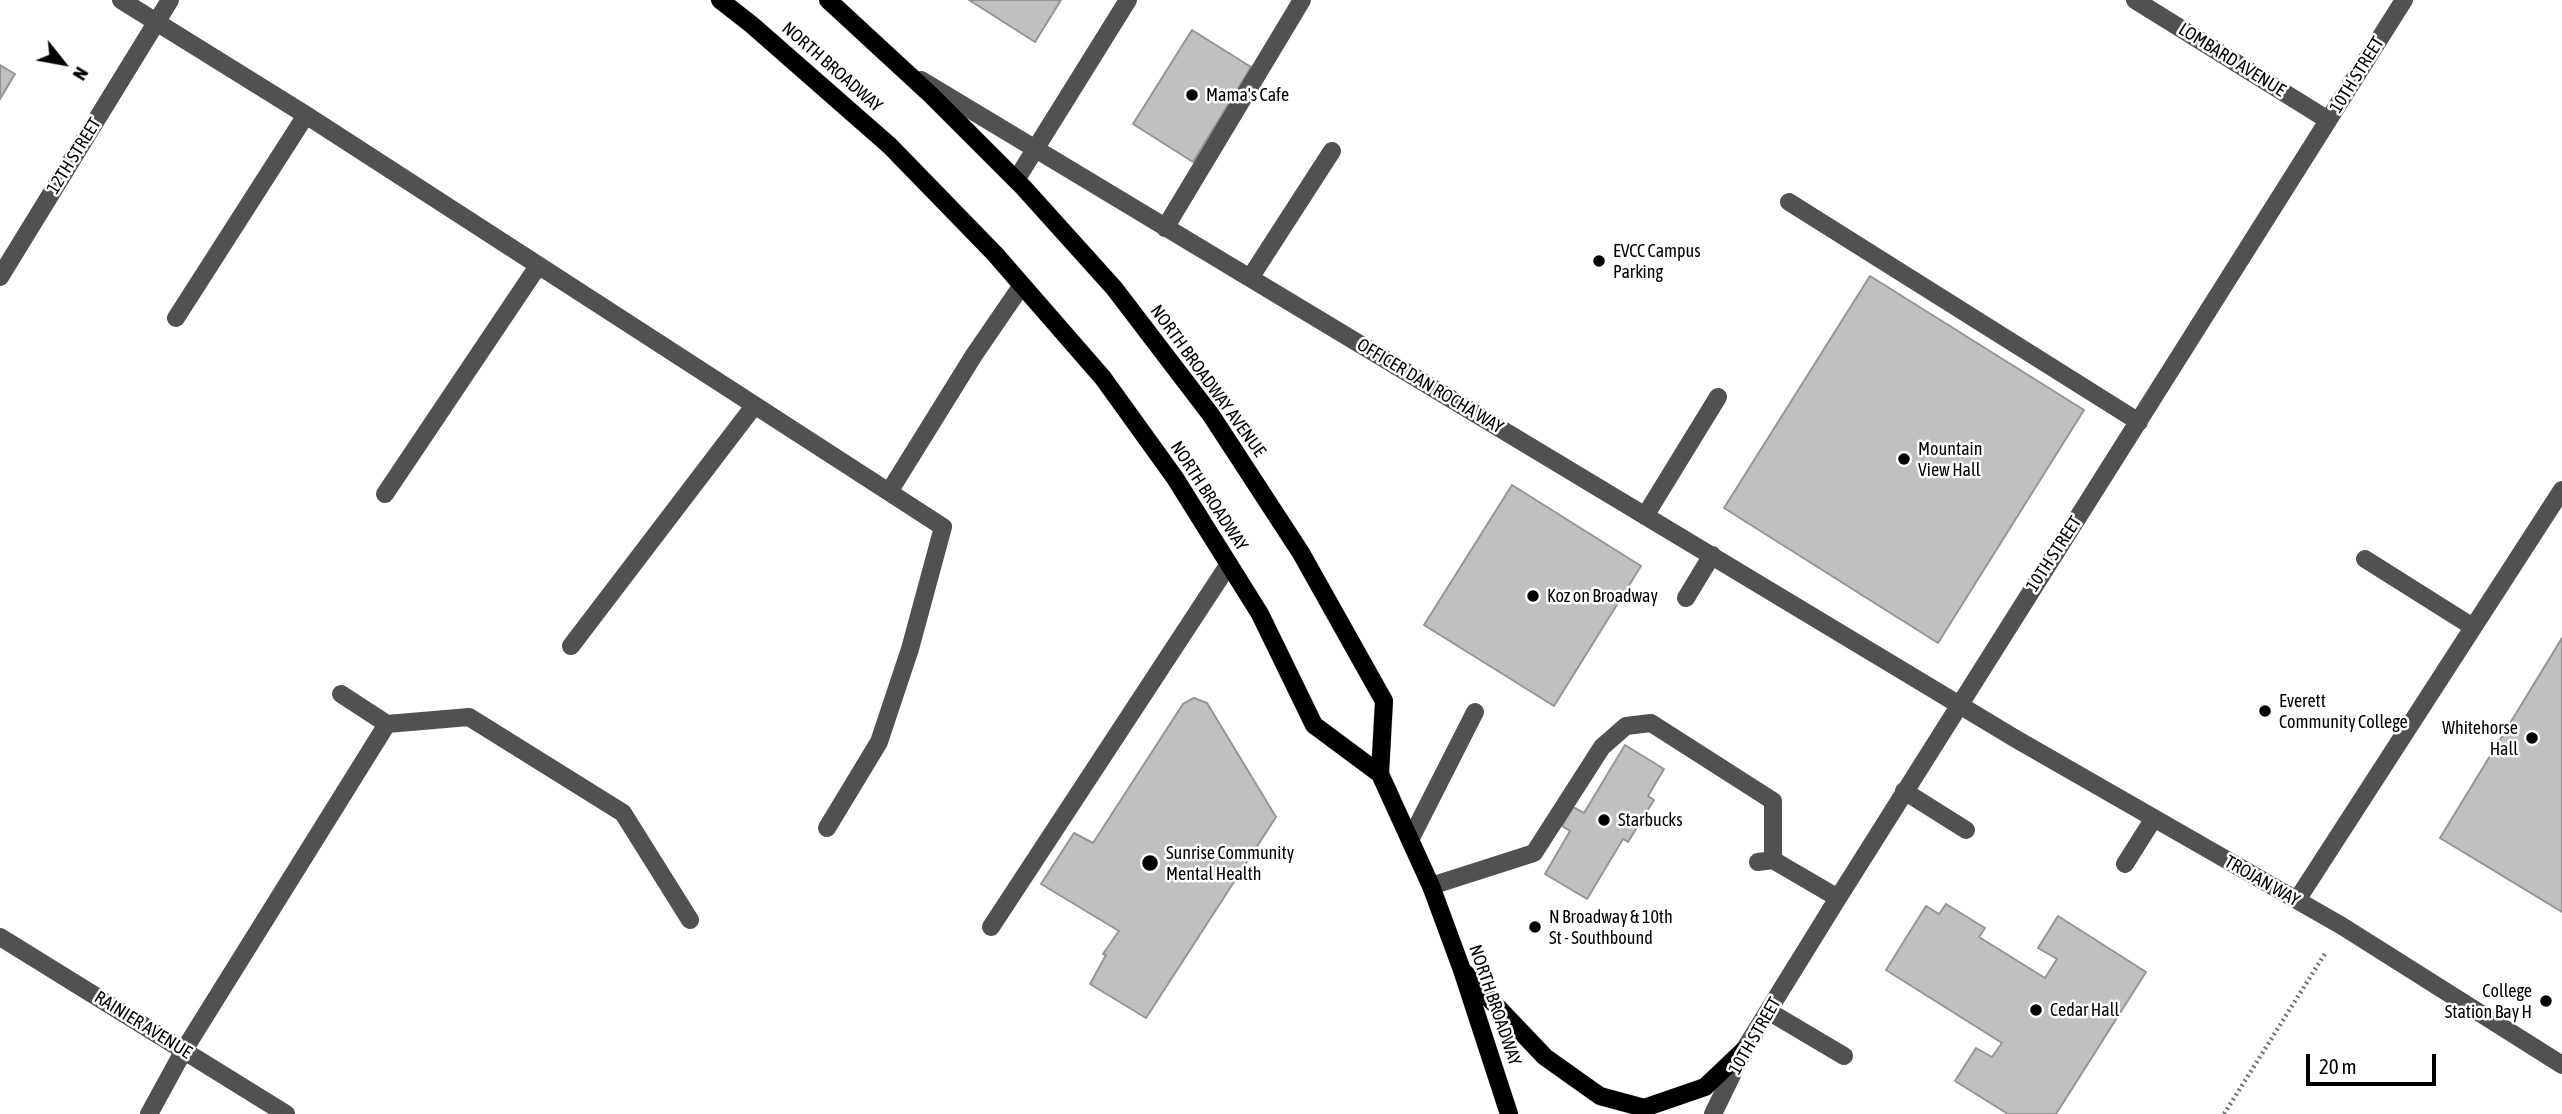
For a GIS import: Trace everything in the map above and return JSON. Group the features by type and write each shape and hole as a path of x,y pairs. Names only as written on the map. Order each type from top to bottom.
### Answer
{"main road":[{"name":"NORTH BROADWAY","path":"720,0 890,146 996,254 1103,378 1175,478 1260,614 1314,726 1380,774 1431,887 1462,970 1509,1114"},
{"path":"833,2 902,68"},
{"name":"NORTH BROADWAY AVENUE","path":"902,68 1016,180 1114,288 1211,415 1301,553 1384,701 1380,774"},
{"path":"1462,970 1545,1057 1600,1096 1644,1108 1705,1087 1744,1050"}],"street":[{"path":"121,0 306,115 943,527 910,649 879,743 827,828"},
{"name":"12TH STREET","path":"0,277 170,0"},
{"path":"1016,180 1128,0"},
{"path":"1166,228 1302,0"},
{"name":"LOMBARD AVENUE","path":"2135,0 2328,120"},
{"name":"10TH STREET","path":"1713,1114 1744,1050 1838,898 2404,0"},
{"name":"OFFICER DAN ROCHA WAY","path":"902,68 1959,704"},
{"path":"176,318 306,115"},
{"path":"1250,278 1332,151"},
{"path":"1789,202 2139,422"},
{"path":"385,494 538,266"},
{"path":"890,492 974,355 1022,285"},
{"path":"1645,516 1718,397"},
{"path":"571,646 754,406"},
{"path":"2297,900 2562,490"},
{"path":"1686,598 1712,555"},
{"path":"2365,559 2473,627"},
{"path":"991,927 1229,564"},
{"path":"341,694 387,724 469,717 623,813 690,919"},
{"name":"TROJAN WAY","path":"1959,704 2342,926 2562,1065"},
{"path":"1410,840 1475,712"},
{"path":"1431,887 1534,853 1602,747 1626,726 1651,723 1773,801 1766,861 1838,898"},
{"path":"149,1114 184,1050 387,724"},
{"path":"1904,792 1966,830"},
{"path":"2125,864 2154,818"},
{"name":"RAINIER AVENUE","path":"0,937 286,1114"},
{"path":"1768,1012 1844,1056"}],"path":[{"path":"2224,1114 2342,926"}],"building":[{"path":"969,0 1061,0 1035,42"},
{"name":"Mama's Cafe","path":"1192,30 1251,67 1193,162 1133,124"},
{"path":"0,65 15,74 0,99"},
{"name":"Mountain View Hall","path":"1870,276 2084,410 1938,643 1724,508"},
{"name":"Koz on Broadway","path":"1512,485 1641,566 1554,706 1424,625"},
{"name":"Whitehorse Hall","path":"2562,638 2562,912 2440,838"},
{"name":"Sunrise Community Mental Health","path":"1194,698 1207,703 1276,817 1146,1018 1090,984 1106,955 1103,954 1119,931 1041,884 1074,833 1093,843 1183,704"},
{"name":"Starbucks","path":"1625,745 1664,769 1648,796 1654,800 1628,842 1623,839 1587,899 1545,874 1570,831 1562,826 1573,807 1584,813"},
{"name":"Cedar Hall","path":"1946,904 1985,928 1979,937 2045,978 2057,959 2038,948 2058,916 2146,972 2056,1114 2008,1114 1955,1081 1976,1048 1992,1057 2002,1043 1886,970 1926,906 1939,914"}],"place":[{"name":"Mama's Cafe","path":"1192,95"},
{"name":"EVCC Campus Parking","path":"1599,261"},
{"name":"Mountain View Hall","path":"1904,459"},
{"name":"Koz on Broadway","path":"1533,596"},
{"name":"Everett Community College","path":"2265,711"},
{"name":"Whitehorse Hall","path":"2532,738"},
{"name":"Starbucks","path":"1604,820"},
{"name":"Sunrise Community Mental Health","path":"1150,863"},
{"name":"N Broadway & 10th St - Southbound","path":"1535,927"},
{"name":"College Station Bay H","path":"2546,1001"},
{"name":"Cedar Hall","path":"2036,1010"}]}
